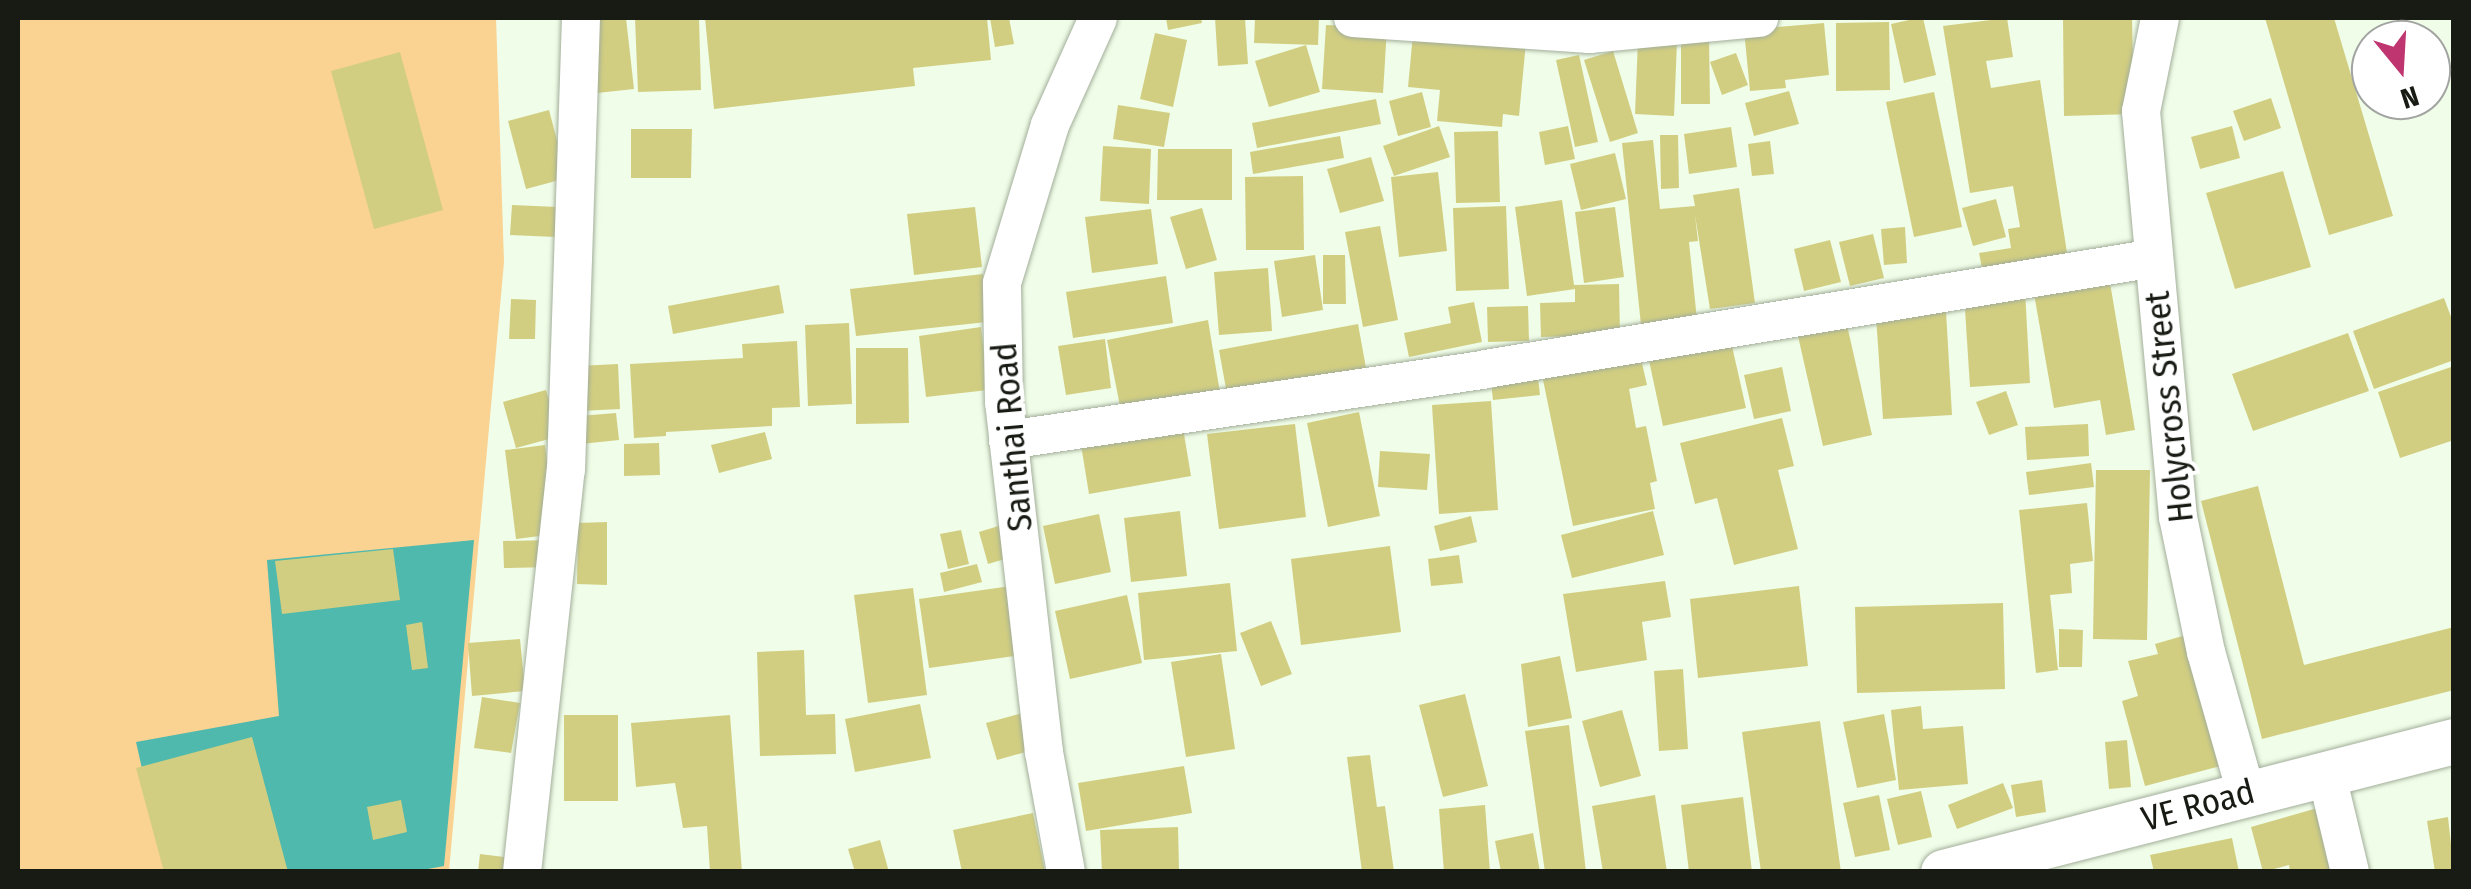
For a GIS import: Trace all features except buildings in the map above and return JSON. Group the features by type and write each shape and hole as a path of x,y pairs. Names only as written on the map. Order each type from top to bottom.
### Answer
{"main road":[{"name":"VE Road","path":"1943,872 2454,741"}],"street":[{"path":"522,872 566,470 581,18"},
{"name":"Santhai Road","path":"1066,872 1044,752 1008,440 1002,283 1050,125 1098,18"},
{"path":"1353,18 1589,34 1759,18"},
{"name":"Holycross Street","path":"2160,18 2141,111 2178,516 2206,652 2246,792"},
{"path":"1008,440 1486,369 2154,258"},
{"path":"2326,772 2350,872"}],"shaded area":[{"path":"18,18 496,18 504,262 449,871 18,871"}],"water":[{"path":"474,540 444,866 412,872 165,871 136,742 279,716 267,560"}]}
